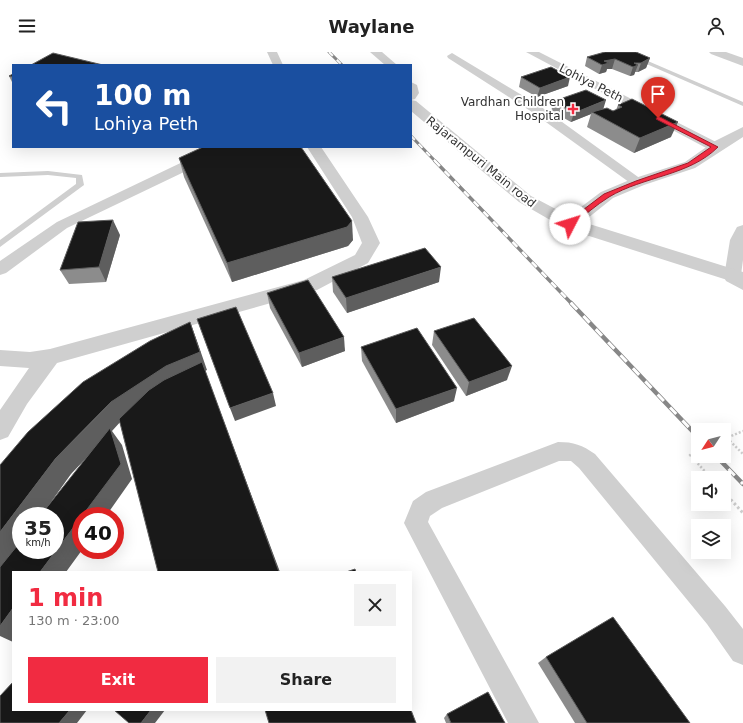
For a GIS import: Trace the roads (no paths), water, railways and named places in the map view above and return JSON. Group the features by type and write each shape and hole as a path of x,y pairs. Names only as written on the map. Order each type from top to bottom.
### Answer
{"street":[{"path":"272,52 278,64"},
{"path":"375,52 391,64"},
{"name":"Lohiya Peth","path":"531,52 715,147"},
{"path":"715,52 743,62"},
{"path":"452,56 536,109 638,182"},
{"name":"Rajarampuri Main road","path":"412,105 525,199 542,210 570,224 740,280"},
{"path":"570,224 607,195 638,182 690,164 715,147 743,131"},
{"path":"0,269 62,225 223,148"},
{"path":"0,358 30,360 50,357 310,285 362,259 371,243 360,217 314,148"},
{"path":"740,280 738,240 743,230"},
{"path":"0,430 19,398 50,357"},
{"path":"524,723 416,523 421,509 434,500 558,451 575,452 588,461 716,615 743,652"}],"lane":[{"path":"622,52 743,104"},
{"path":"0,175 48,173 80,176 80,185 0,244"}],"railway":[{"path":"329,52 341,64"},
{"path":"412,137 436,162"},
{"path":"435,161 572,304"},
{"path":"571,303 691,430"},
{"path":"723,463 743,484"}],"place":[{"name":"Vardhan Children Hospital","path":"573,109"}]}
